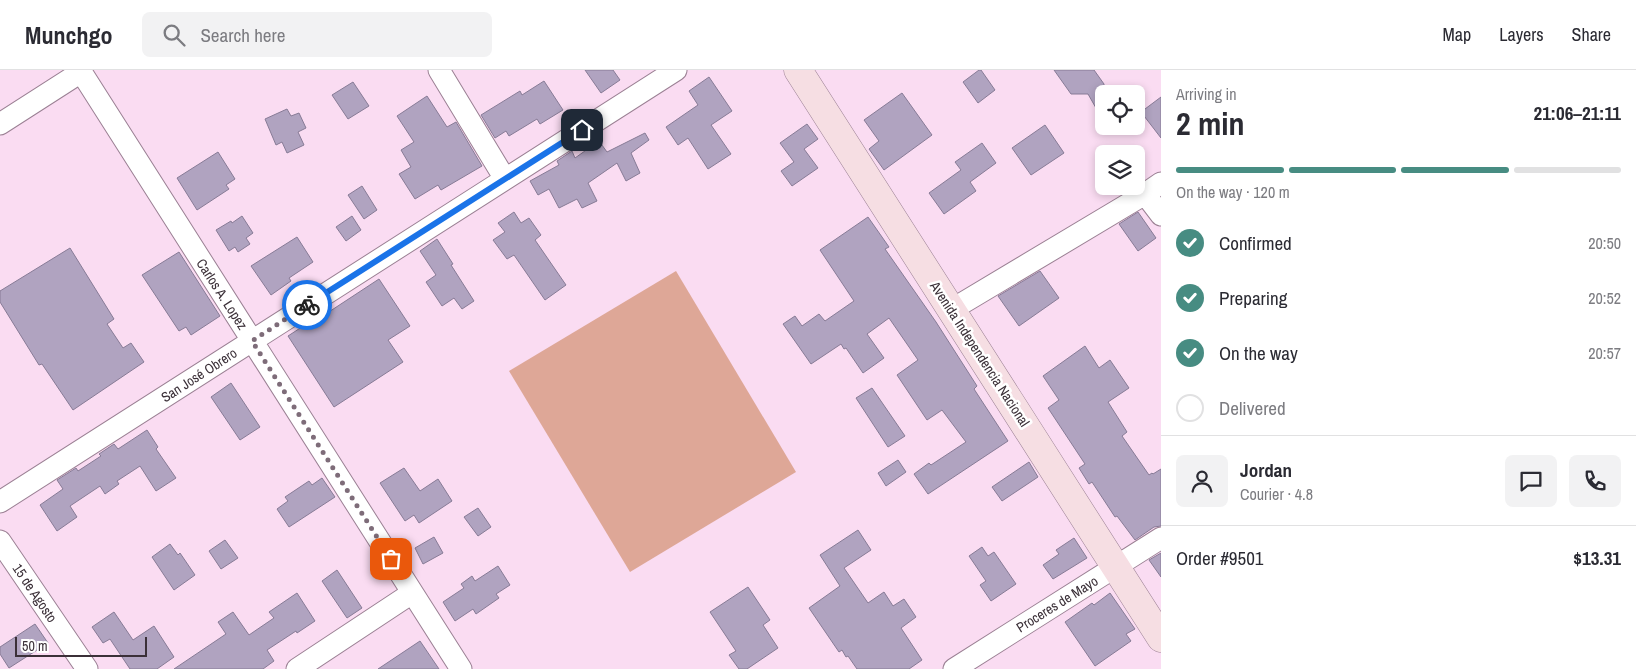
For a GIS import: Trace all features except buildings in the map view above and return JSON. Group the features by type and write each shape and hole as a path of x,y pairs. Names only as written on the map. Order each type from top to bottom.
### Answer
{"main road":[{"name":"Avenida Independencia Nacional","path":"802,71 951,310 1161,638"}],"street":[{"path":"439,70 505,179"},
{"name":"San José Obrero","path":"0,502 676,70"},
{"path":"0,124 81,71"},
{"name":"Carlos A. Lopez","path":"81,71 461,669"},
{"path":"951,310 1153,188 1161,215"},
{"name":"Proceres de Mayo","path":"954,669 1161,538"},
{"name":"15 de Agosto","path":"0,541 88,669"},
{"path":"297,669 412,593"}],"shaded area":[{"path":"676,271 796,472 630,572 509,371"}],"way so far":[{"path":"307,305 252,341 391,559"}],"route":[{"path":"307,305 582,130"}]}
